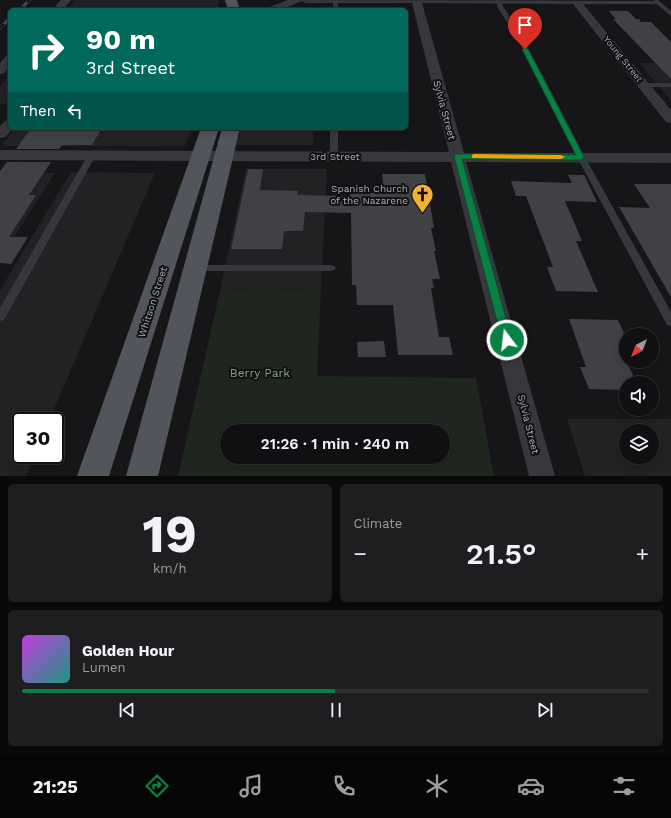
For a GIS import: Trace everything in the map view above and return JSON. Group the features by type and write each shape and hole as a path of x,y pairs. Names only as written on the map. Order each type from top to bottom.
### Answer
{"main road":[{"name":"Whitson Street","path":"94,476 209,130"},
{"path":"142,476 231,130"}],"street":[{"path":"59,8 66,0"},
{"path":"276,8 297,0"},
{"path":"306,0 336,6 417,1 656,1"},
{"name":"Sylvia Street","path":"417,1 542,476"},
{"name":"Young Street","path":"575,1 671,119"},
{"path":"0,70 8,61"},
{"path":"0,134 8,126"},
{"name":"3rd Street","path":"0,155 671,158"}],"lane":[{"path":"499,0 501,8 522,42 581,157 671,322"},
{"path":"656,1 671,14"},
{"path":"644,85 671,85"},
{"path":"334,130 334,156"},
{"path":"0,317 92,155"},
{"path":"196,268 331,268"}],"shaded area":[{"path":"76,0 218,0 219,8 69,8"},
{"path":"639,63 671,63 671,100 658,85"},
{"path":"8,77 8,103 0,105 0,86"},
{"path":"14,130 191,130 185,146 7,146 3,144"},
{"path":"241,130 314,130 313,145 237,145"},
{"path":"246,169 327,169 321,289 220,291"},
{"path":"71,172 155,173 53,412 12,412 12,464 31,464 26,476 0,476 0,290"},
{"path":"0,173 55,173 8,246"},
{"path":"567,419 671,419 671,476 585,476"}],"green space":[{"name":"Berry Park","path":"321,289 317,376 476,378 494,476 178,476 220,291"}],"building":[{"path":"609,11 628,11 641,22 651,22 671,42 671,79 613,19 616,19"},
{"path":"30,130 101,130 92,145 62,145 59,149 16,149"},
{"path":"7,162 51,162 29,195 36,195 9,237 28,237 11,264 0,263 0,171"},
{"path":"248,169 263,169 260,190 298,191 297,195 350,196 350,193 384,193 382,174 425,174 434,228 431,228 436,251 434,251 440,279 432,279 434,288 431,288 439,337 449,337 453,355 398,355 393,305 357,305 356,285 352,285 351,213 305,212 303,231 284,231 282,249 231,249"},
{"path":"568,175 584,175 597,202 565,201 582,241 576,241 598,292 556,291 547,267 553,267 526,196 516,196 511,181 572,183"},
{"path":"634,184 671,184 671,297 619,207 650,208"},
{"path":"569,319 618,320 622,328 619,328 619,368 630,368 634,376 619,376 619,390 589,389 580,367 586,367"},
{"path":"384,341 386,357 358,357 357,342"}],"railway":[{"path":"21,8 30,0"},
{"path":"0,28 8,20"}],"slow traffic":[{"path":"474,157 561,157"}],"place":[{"name":"Spanish Church of the Nazarene","path":"423,214"}],"route":[{"path":"507,340 457,156 581,157 525,49"}]}
